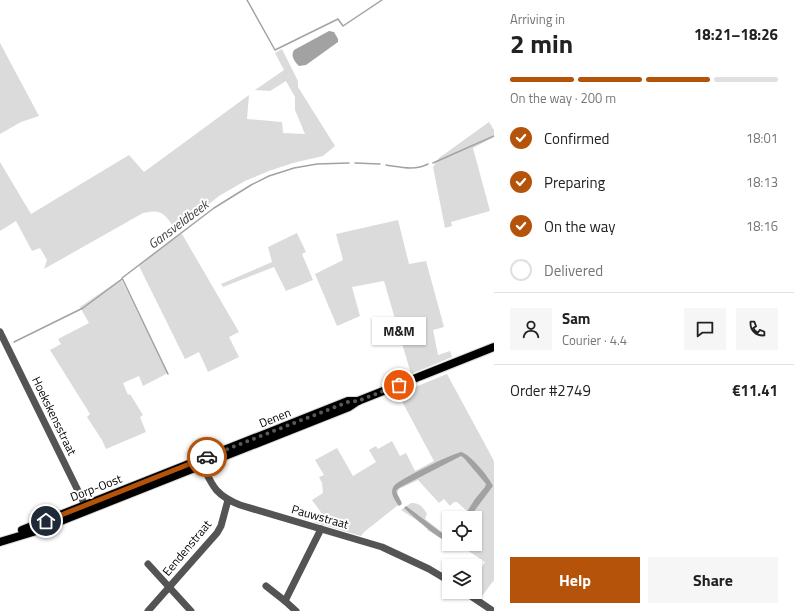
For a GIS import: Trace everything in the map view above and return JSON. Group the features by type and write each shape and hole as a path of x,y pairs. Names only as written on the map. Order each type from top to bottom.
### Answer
{"main road":[{"name":"Denen","path":"202,463 348,402 358,401 494,347"},
{"name":"Dorp-Oost","path":"0,537 86,508 202,463"},
{"name":"Dorp-Oost","path":"0,542 33,532 86,508"}],"street":[{"name":"Hoekskensstraat","path":"0,332 86,508"},
{"name":"Pauwstraat","path":"202,463 213,487 222,497 228,500 240,505 382,547 429,569 442,577"},
{"name":"Eendenstraat","path":"148,611 217,533 221,526 228,500"},
{"path":"285,601 321,529"},
{"name":"Eendenstraat","path":"148,564 169,586"},
{"path":"169,586 190,611"},
{"path":"266,586 296,611"},
{"path":"475,599 493,611"}],"shaded area":[{"path":"329,31 334,32 338,42 306,65 299,66 293,57 294,50"},
{"path":"0,43 39,116 21,122 0,134"},
{"path":"282,49 298,81 298,87 335,146 323,156 293,163 245,181 219,196 176,230 163,214 155,211 143,213 44,269 47,260 40,248 32,251 16,221 0,231 0,162 31,214 129,155 144,172 249,95 247,119 282,122 283,133 305,134 295,110 295,97 286,81 270,91 255,90 284,70 275,53"},
{"path":"489,122 494,130 494,137 473,148 490,211 451,222 452,226 445,228 433,167 439,158"},
{"path":"398,220 409,264 426,261 444,327 433,330 438,355 450,351 452,357 411,374 384,281 352,287 360,316 337,326 315,274 343,260 336,234"},
{"path":"297,233 306,252 302,254 313,280 286,291 274,267 223,287 221,284 272,262 268,247"},
{"path":"182,234 239,332 229,337 239,357 208,372 199,352 185,359 139,266 175,237"},
{"path":"121,279 168,373 143,386 139,376 123,383 128,395 130,394 143,415 140,417 146,432 106,449 87,417 90,414 50,350 61,344 58,339 89,323 80,307"},
{"path":"447,374 494,461 494,580 482,596 482,567 485,562 468,551 482,551 482,511 467,511 457,502 454,502 450,506 444,499 439,503 418,480 399,489 397,494 402,502 361,536 313,522 323,515 312,500 323,493 322,483 319,477 324,475 315,460 337,448 353,476 376,462 369,450 376,446 378,449 392,441 400,456 406,453 415,471 434,461 398,394"},
{"path":"461,452 469,457 479,466 493,486 474,511 467,511 486,484 461,456 399,488 396,491 402,504 399,506 392,494 394,486 415,473"},
{"path":"411,503 419,504 427,514 425,519 442,532 442,538 427,530 429,528 401,510"},
{"path":"406,506 442,533 442,539 438,537 404,508"}],"waterway":[{"path":"247,0 275,50 338,19 343,26 382,0"},
{"name":"Gansveldbeek","path":"433,163 494,136"},
{"name":"Gansveldbeek","path":"168,374 122,278 214,208 251,185 269,176 294,168 317,164 349,163"},
{"name":"Gansveldbeek","path":"355,163 380,164"},
{"name":"Gansveldbeek","path":"386,165 413,168 428,164"},
{"path":"14,342 83,308 122,279"}],"way so far":[{"path":"207,457 348,402 358,401 399,385"}],"place":[{"name":"M&M","path":"399,385"}],"route":[{"path":"46,521 207,457"}]}
